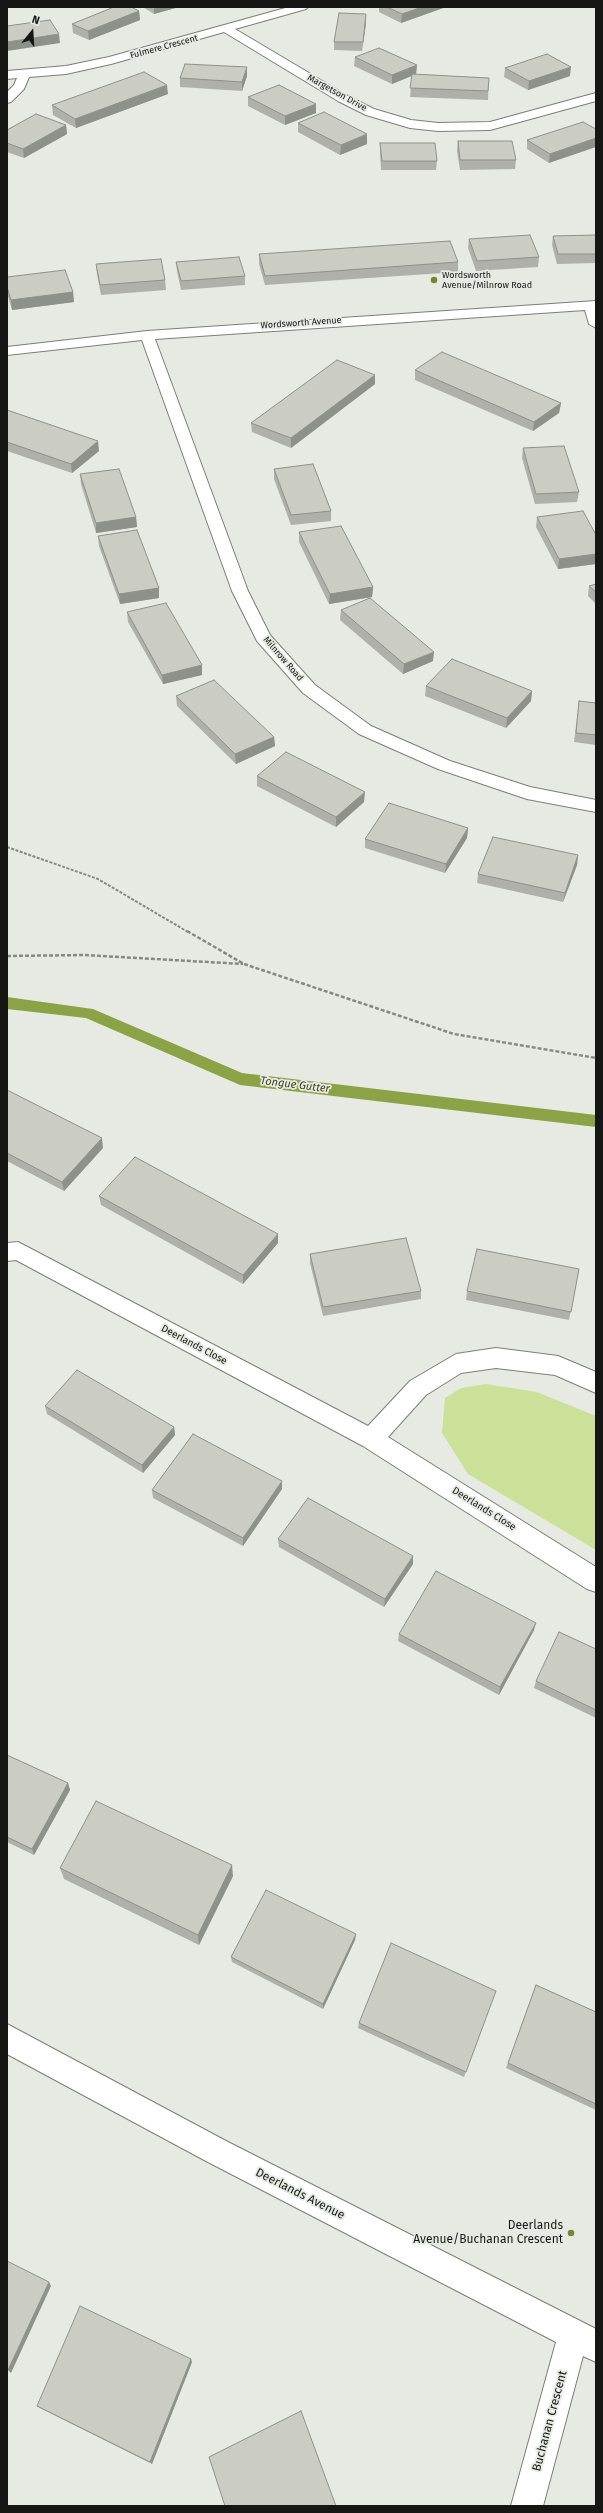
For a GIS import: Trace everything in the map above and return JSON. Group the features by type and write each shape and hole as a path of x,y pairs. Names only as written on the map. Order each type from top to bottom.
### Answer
{"street":[{"name":"Fulmere Crescent","path":"7,75 24,75 66,70 111,60 228,30 302,7"},
{"name":"Margetson Drive","path":"228,30 342,98 370,112 410,124 438,128 490,126 596,97"},
{"path":"7,99 20,86 24,75"},
{"path":"593,305 596,324"},
{"name":"Wordsworth Avenue","path":"7,351 147,335 593,305"},
{"name":"Milnrow Road","path":"147,335 240,592 263,637 309,689 365,730 444,765 527,793 596,806"},
{"name":"Deerlands Close","path":"11,1249 370,1439 482,1507 596,1581"},
{"path":"370,1439 418,1388 456,1364 496,1358 558,1366 596,1383"},
{"name":"Deerlands Avenue","path":"7,2038 216,2151 585,2341"},
{"name":"Buchanan Crescent","path":"527,2506 585,2341"}],"path":[{"path":"7,847 98,879 244,964 454,1034 596,1058"},
{"path":"7,956 84,955 244,964"}],"green space":[{"path":"486,1384 537,1392 596,1416 596,1550 468,1474 442,1433 445,1398 461,1388"}],"building":[{"path":"114,7 131,7 139,11 88,31 72,24"},
{"path":"387,7 422,7 402,14"},
{"path":"339,13 366,14 363,42 334,42"},
{"path":"50,20 59,34 7,42 7,26"},
{"path":"379,48 417,65 392,75 355,57"},
{"path":"547,54 571,67 529,81 505,68"},
{"path":"185,64 247,67 242,82 180,78"},
{"path":"144,72 167,85 75,119 52,105"},
{"path":"412,74 489,78 488,91 410,88"},
{"path":"279,85 316,104 285,116 248,97"},
{"path":"324,112 367,134 341,145 298,123"},
{"path":"36,114 66,125 23,149 7,143 7,130"},
{"path":"583,122 596,129 596,138 550,154 527,140"},
{"path":"458,141 512,141 516,160 460,160"},
{"path":"380,143 435,143 437,161 382,161"},
{"path":"530,235 539,257 477,261 469,239"},
{"path":"596,235 596,254 558,254 553,236"},
{"path":"450,241 458,262 265,276 259,254"},
{"path":"239,257 245,276 181,281 176,262"},
{"path":"161,259 165,280 100,285 96,264"},
{"path":"65,270 73,292 11,300 7,287 7,277"},
{"path":"442,352 561,403 534,422 415,370"},
{"path":"337,360 375,375 291,438 251,423"},
{"path":"7,410 98,441 71,464 7,442"},
{"path":"564,446 579,492 536,494 523,448"},
{"path":"313,464 331,511 291,515 274,469"},
{"path":"119,469 136,517 96,523 80,474"},
{"path":"583,511 596,535 596,554 559,559 537,517"},
{"path":"341,526 373,587 330,594 299,532"},
{"path":"137,530 159,588 119,594 98,536"},
{"path":"596,584 596,592 589,586"},
{"path":"370,598 434,652 404,664 341,610"},
{"path":"166,603 202,665 162,675 127,612"},
{"path":"452,659 532,691 507,718 426,686"},
{"path":"214,680 274,737 235,754 176,696"},
{"path":"579,701 596,703 596,735 576,733"},
{"path":"286,752 365,792 336,817 257,776"},
{"path":"389,803 468,828 446,864 365,839"},
{"path":"493,837 578,855 565,893 478,874"},
{"path":"7,1090 102,1138 62,1182 7,1153"},
{"path":"135,1157 278,1234 243,1275 99,1196"},
{"path":"406,1238 421,1291 323,1307 310,1254"},
{"path":"477,1249 579,1269 571,1312 467,1291"},
{"path":"77,1370 174,1427 142,1465 45,1406"},
{"path":"193,1434 282,1481 243,1538 152,1490"},
{"path":"308,1498 413,1556 385,1599 278,1539"},
{"path":"436,1571 536,1623 500,1687 399,1634"},
{"path":"559,1632 596,1649 596,1710 536,1681"},
{"path":"7,1755 68,1783 32,1849 7,1837"},
{"path":"96,1801 232,1865 198,1935 60,1868"},
{"path":"266,1890 356,1934 323,2004 231,1957"},
{"path":"391,1943 496,1991 466,2072 359,2023"},
{"path":"536,1985 596,2012 596,2104 508,2063"},
{"path":"7,2261 49,2282 8,2370 7,2370"},
{"path":"80,2306 191,2359 150,2462 37,2406"},
{"path":"301,2411 336,2506 225,2506 209,2457"}],"waterway":[{"name":"Tongue Gutter","path":"7,1003 88,1013 240,1079 596,1121"}],"place":[{"name":"Wordsworth Avenue/Milnrow Road","path":"434,280"},
{"name":"Deerlands Avenue/Buchanan Crescent","path":"571,2233"}]}
